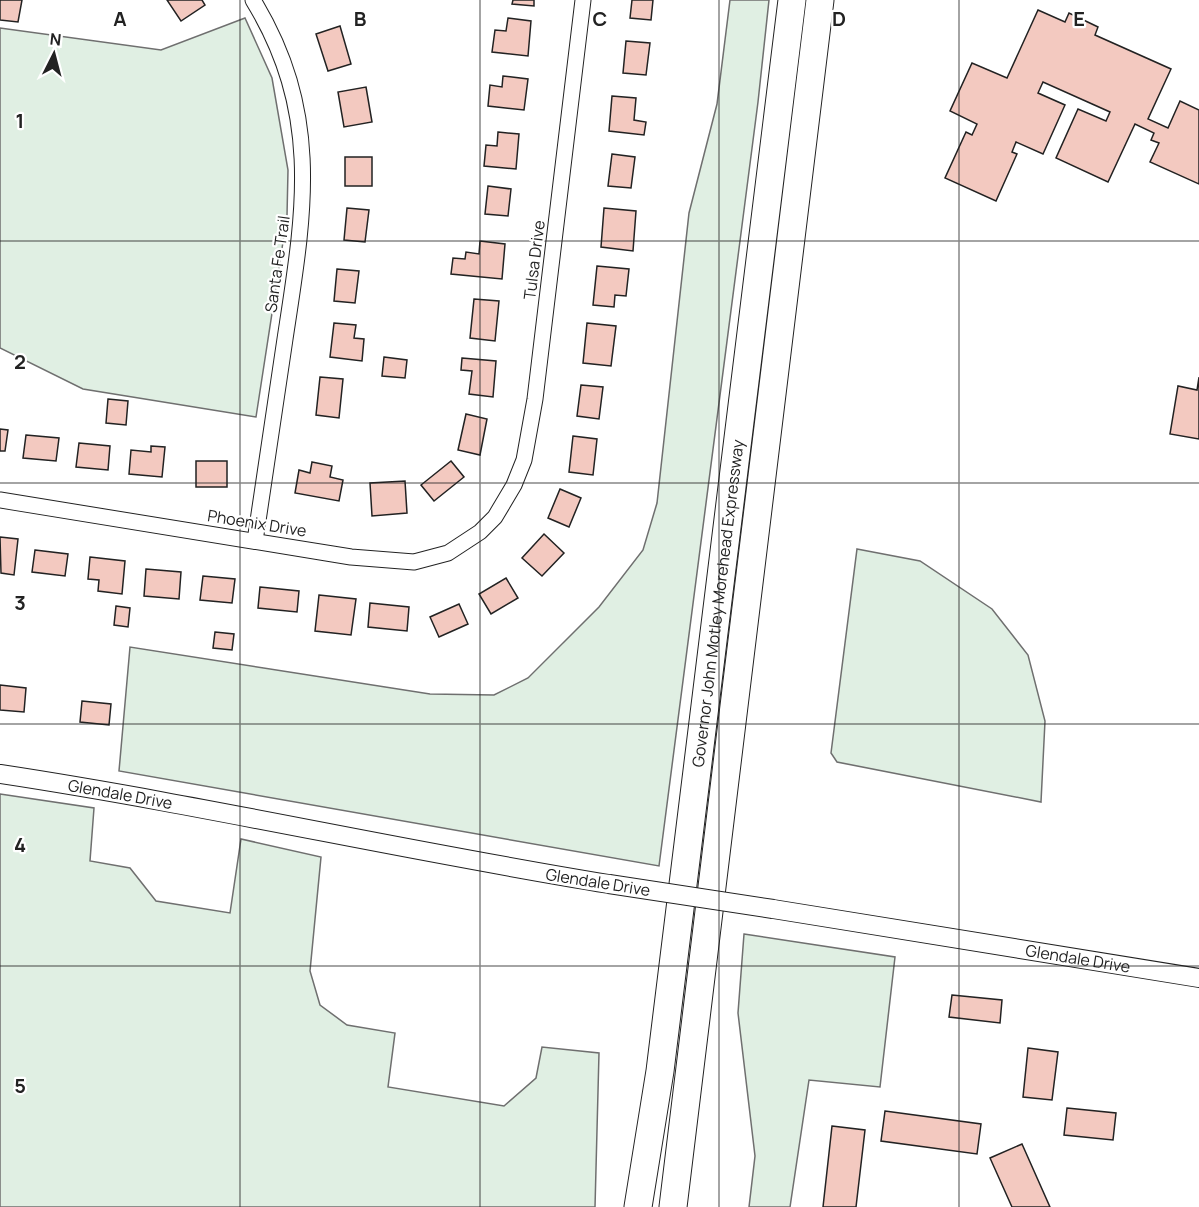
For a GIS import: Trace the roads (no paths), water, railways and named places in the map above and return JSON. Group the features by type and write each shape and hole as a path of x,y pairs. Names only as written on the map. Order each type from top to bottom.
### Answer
{"highway":[{"name":"Governor John Motley Morehead Expressway","path":"638,1207 661,1060 792,0"},
{"name":"Governor John Motley Morehead Expressway","path":"673,1207 820,0"}],"street":[{"name":"Santa Fe Trail","path":"254,0 273,36 292,87 301,138 304,192 298,248 255,541"},
{"name":"Tulsa Drive","path":"495,517 514,485 524,460 536,399 583,0"},
{"name":"Phoenix Drive","path":"0,500 351,557 414,562 448,553 480,532 495,517"},
{"name":"Glendale Drive","path":"0,774 105,790 488,864 1199,978"}]}
